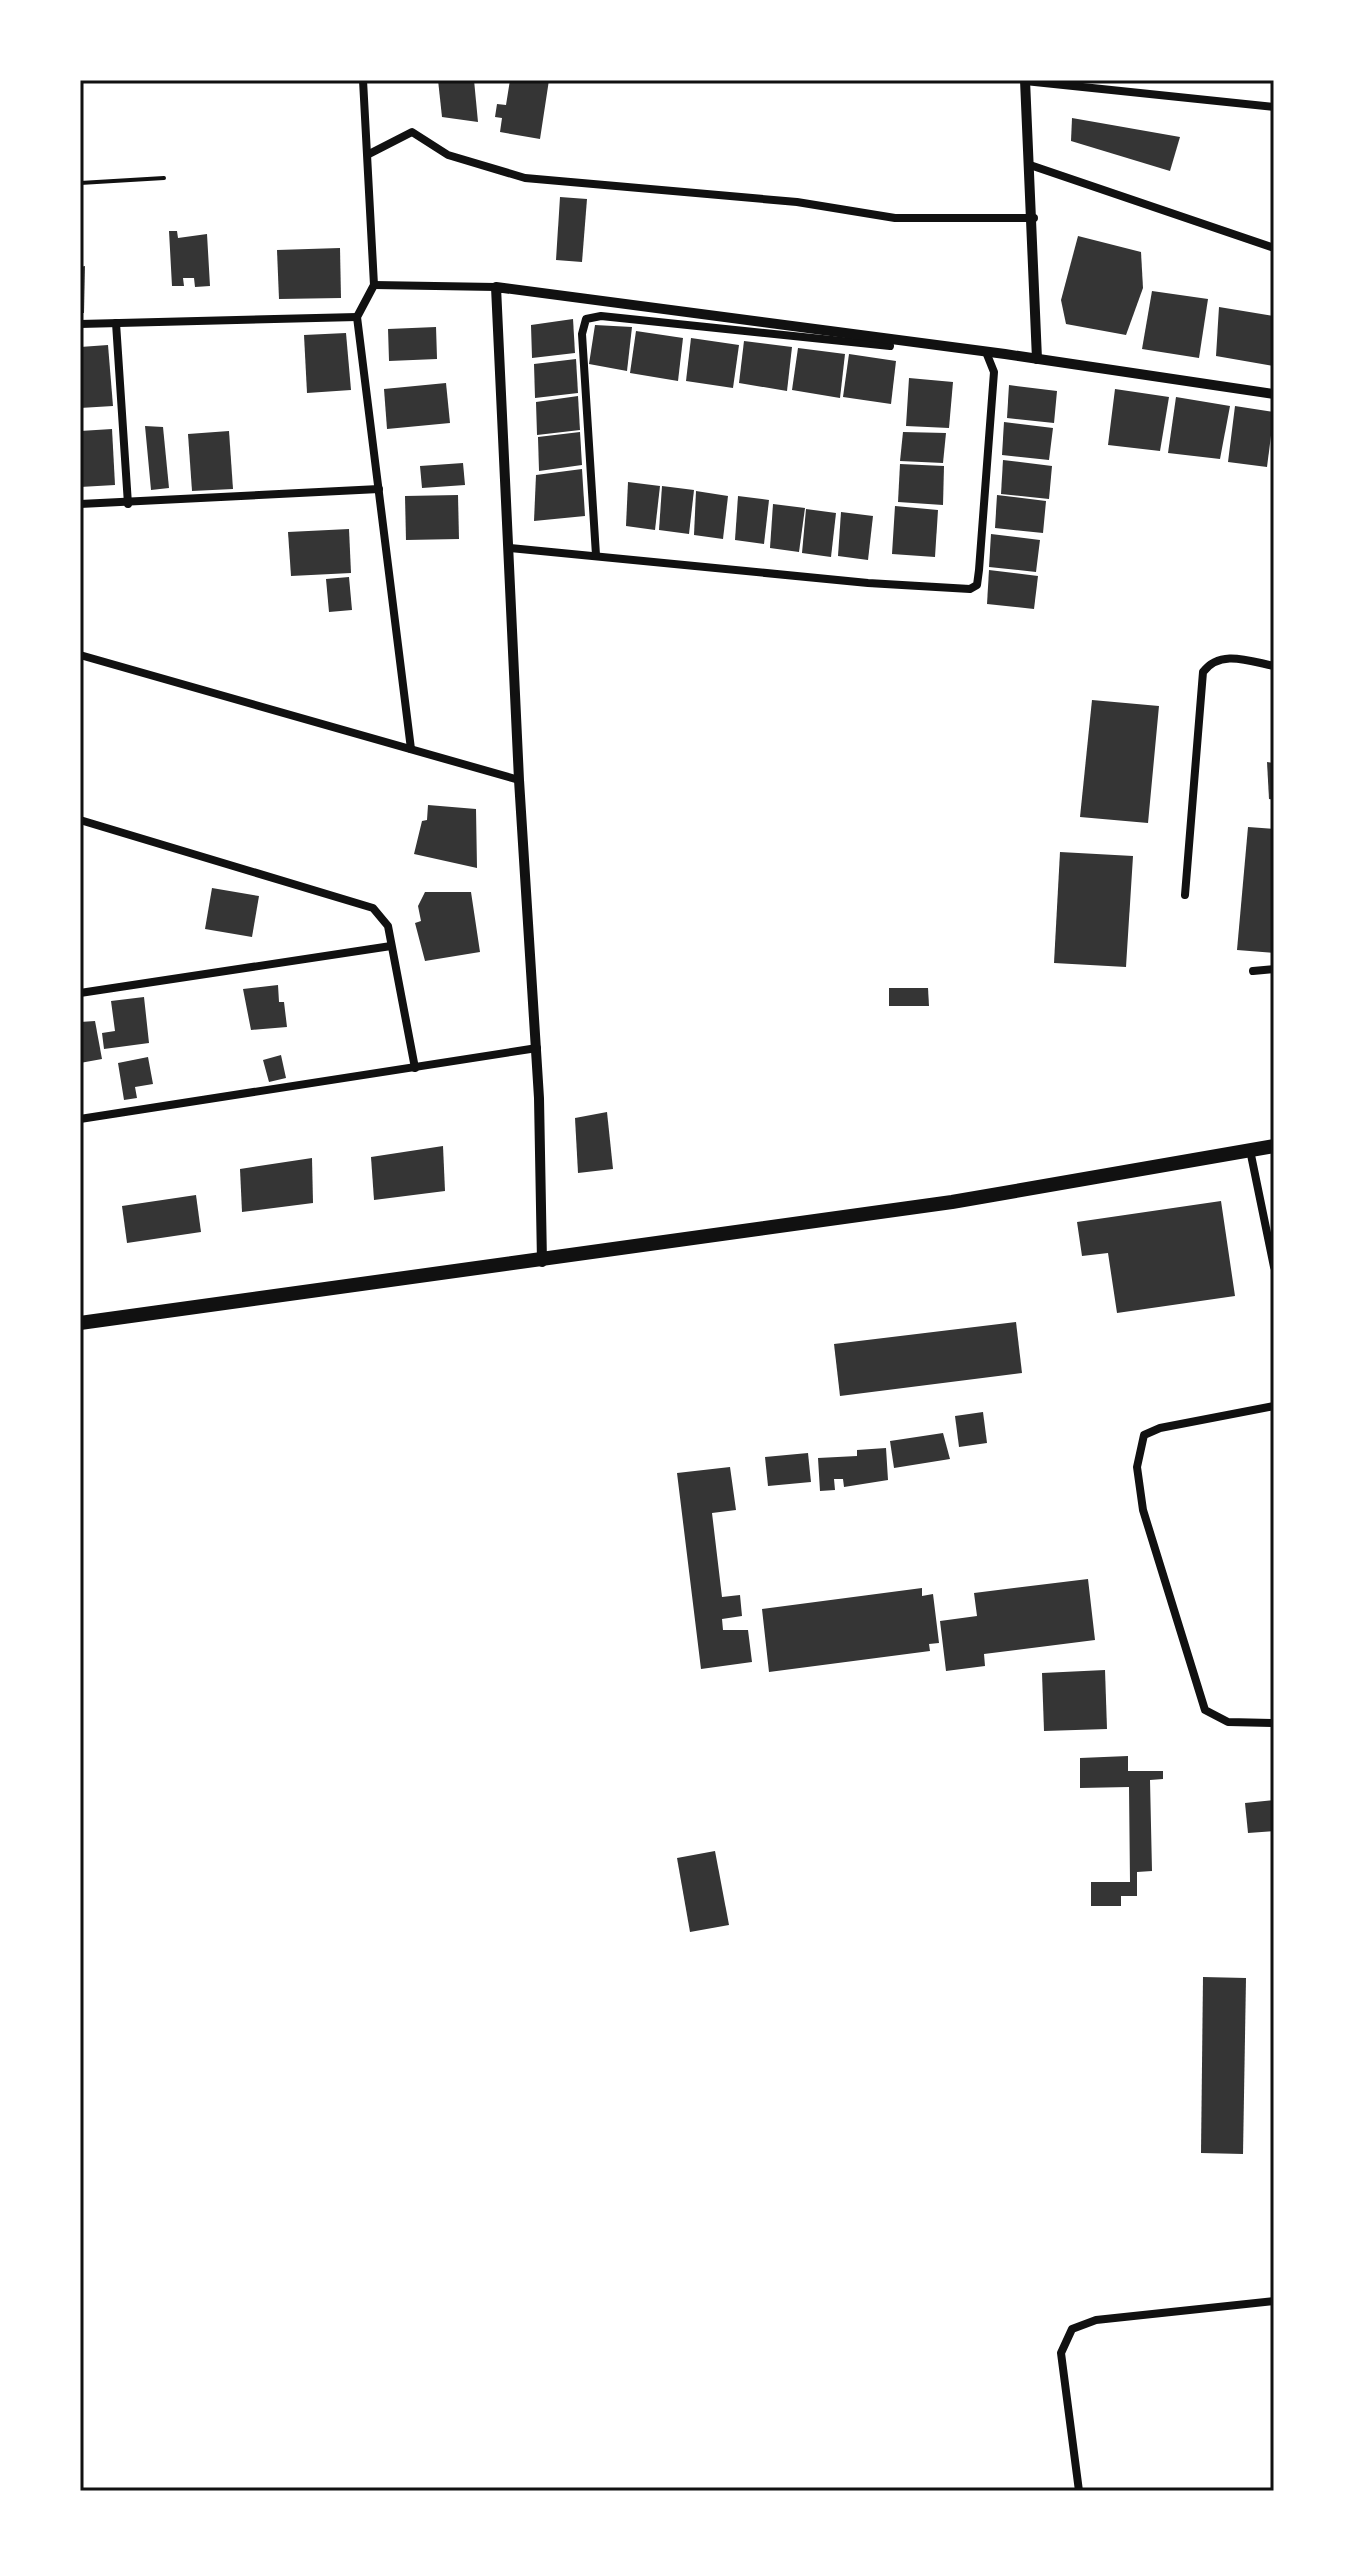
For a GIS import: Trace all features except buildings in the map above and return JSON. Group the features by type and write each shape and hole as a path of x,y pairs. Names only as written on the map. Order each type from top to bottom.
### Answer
{"highway":[{"path":"80,1323 542,1262 952,1202 1274,1146"}],"street":[{"path":"363,80 374,285 357,317 411,749"},
{"path":"1037,359 1032,279 1034,218 1025,80 1274,107"},
{"path":"369,154 412,132 448,155 525,178 797,202 895,218 1034,218"},
{"path":"1030,165 1274,248"},
{"path":"374,285 496,287 1274,394"},
{"path":"496,287 519,780 537,1048 542,1262"},
{"path":"596,555 582,334 586,319 601,316 890,346"},
{"path":"80,324 357,317"},
{"path":"116,323 128,504"},
{"path":"510,548 868,583 970,589 977,585 979,570 994,372 986,352"},
{"path":"80,504 128,504 379,489"},
{"path":"80,655 519,780"},
{"path":"1185,895 1203,672 1211,661 1228,657 1274,666"},
{"path":"80,820 373,908 388,926 415,1068"},
{"path":"80,993 391,946"},
{"path":"1253,971 1274,969"},
{"path":"80,1119 537,1048"},
{"path":"1250,1150 1274,1267"},
{"path":"1274,1406 1160,1428 1144,1435 1137,1467 1143,1510 1205,1710 1228,1722 1274,1723"},
{"path":"1079,2491 1061,2353 1072,2329 1096,2320 1274,2301"}],"path":[{"path":"80,183 164,178"}]}
